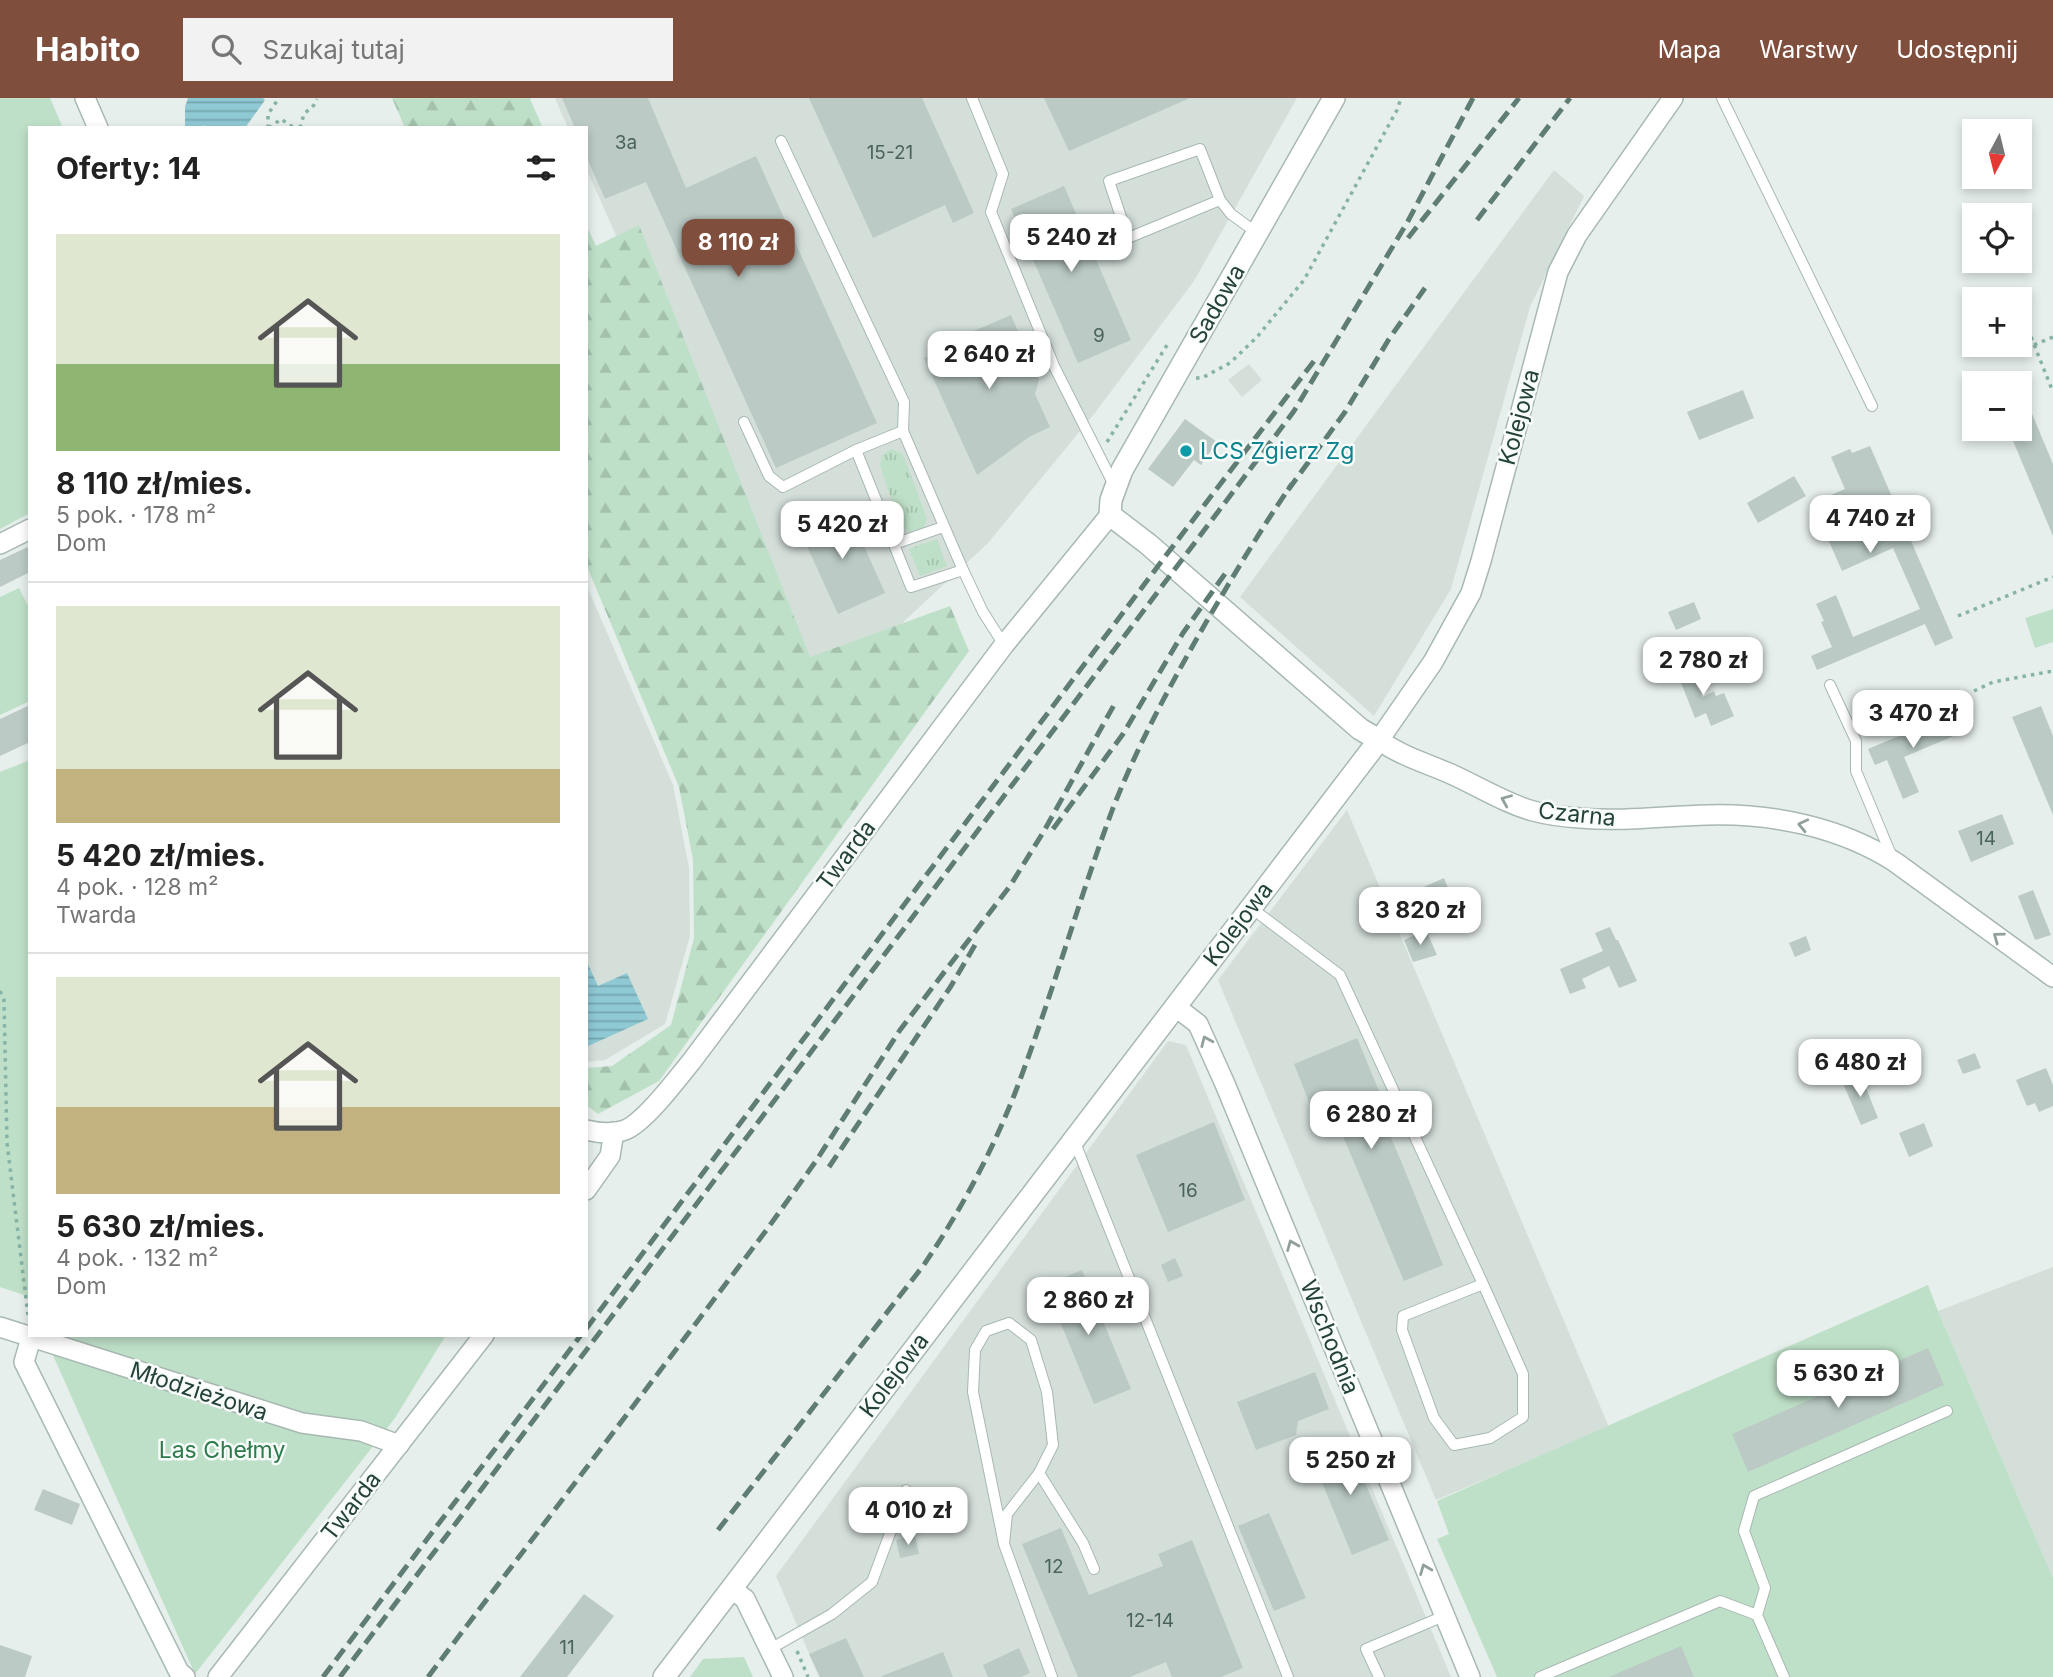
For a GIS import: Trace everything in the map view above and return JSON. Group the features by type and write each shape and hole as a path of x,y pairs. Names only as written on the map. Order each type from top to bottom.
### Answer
{"street":[{"path":"85,98 98,126"},
{"name":"Sadowa","path":"1111,515 1111,500 1122,470 1334,98"},
{"name":"Kolejowa","path":"664,1677 1379,740 1433,662 1471,593 1558,272 1577,235 1673,98"},
{"name":"Czarna","path":"1111,515 1155,550 1360,729 1397,752 1504,800 1548,814 1606,820 1709,815 1776,819 1837,834 1895,862 2053,977"},
{"name":"Twarda","path":"614,1132 635,1123 691,1062 1004,645 1111,515"},
{"path":"0,544 28,530"},
{"name":"Wschodnia","path":"1176,1007 1198,1024 1226,1084 1470,1677"},
{"path":"588,1130 614,1132 610,1156 588,1187"},
{"name":"Młodzieżowa","path":"0,1327 28,1337"},
{"name":"Twarda","path":"218,1677 482,1337"},
{"path":"31,1338 24,1362 179,1672 185,1677"},
{"name":"Młodzieżowa","path":"31,1338 302,1423 361,1431 399,1445"},
{"path":"732,1589 745,1599 783,1677"}],"lane":[{"path":"971,98 1003,174 991,212 1054,366 1115,487"},
{"path":"1722,98 1872,406"},
{"path":"781,141 904,402 903,431 943,527 984,612 1004,645"},
{"path":"1220,200 1128,238 1109,181 1199,149 1220,200 1231,214 1258,233"},
{"path":"744,422 769,476 783,486 856,450 903,431"},
{"path":"856,450 911,587 963,570"},
{"path":"894,544 943,527"},
{"path":"1830,685 1856,741 1856,771 1895,862"},
{"path":"1250,907 1340,975 1483,1284 1523,1374 1523,1417 1490,1438 1454,1444 1434,1418 1402,1329 1403,1316 1483,1284"},
{"path":"1074,1139 1288,1677"},
{"path":"1003,1514 1040,1473 1053,1445 1047,1392 1031,1340 1009,1323 986,1331 975,1350 973,1392 1003,1514 1004,1544 1052,1677"},
{"path":"1784,1677 1757,1615 1765,1587 1744,1531 1754,1496 1947,1411"},
{"path":"1040,1473 1083,1543 1094,1569"},
{"path":"770,1648 832,1614 872,1582 906,1490"},
{"path":"1540,1677 1720,1601 1757,1615"},
{"path":"1379,1677 1366,1649 1444,1616"}],"path":[{"path":"269,126 268,114 279,98"},
{"path":"1175,378 1202,378 1230,363 1256,337 1304,279 1401,98"},
{"path":"301,126 304,114 317,99"},
{"path":"272,126 281,119 291,126"},
{"path":"2034,345 2053,337"},
{"path":"2032,340 2053,393"},
{"path":"1958,616 2053,577"},
{"path":"1974,691 1993,682 2053,671"},
{"path":"0,991 4,1000 7,1143 28,1315"},
{"path":"790,1637 808,1677"}],"shaded area":[{"path":"555,98 1297,98 1194,281 1094,414 988,543 822,698 588,172 588,126 567,126"},
{"path":"1554,170 1584,196 1530,307 1451,589 1374,716 1240,597"},
{"path":"1249,364 1262,380 1242,397 1228,380"},
{"path":"588,589 673,785 689,868 690,936 665,1024 605,1060 588,1062"},
{"path":"1347,810 1609,1427 1436,1500 1218,980"},
{"path":"1168,1041 1186,1045 1451,1677 819,1677 776,1576"},
{"path":"2053,1267 2053,1578 1938,1311"}],"green space":[{"path":"0,98 50,98 62,126 28,126 28,514 0,529"},
{"path":"392,98 532,98 530,99 542,126 404,126"},
{"path":"639,225 810,657 950,606 969,651 659,1081 598,1114 588,1106 588,1068 612,1066 671,1025 694,938 693,860 679,787 588,569 588,229 596,246"},
{"path":"891,449 903,454 927,519 923,529 911,533 900,526 880,466 882,455"},
{"path":"937,539 947,566 920,576 909,549"},
{"path":"19,588 28,606 28,702 0,715 0,597"},
{"path":"2053,609 2053,642 2035,648 2025,618"},
{"path":"28,761 28,1298 0,1287 0,772"},
{"path":"1928,1285 2053,1578 2053,1677 1497,1677 1437,1539 1449,1534 1437,1501"},
{"name":"Las Chełmy","path":"45,1337 445,1337 395,1418 195,1674"},
{"path":"744,1657 753,1677 690,1677 703,1659"}],"water":[{"path":"188,98 265,100 246,126 185,126"},
{"path":"588,964 598,986 627,973 648,1019 588,1046"}],"building":[{"path":"562,98 648,98 686,188 756,156 877,423 776,468 646,182 605,199 588,161 588,126 574,126"},
{"path":"809,98 922,98 974,213 953,223 945,205 873,238"},
{"path":"1044,98 1190,98 1069,151"},
{"path":"1064,186 1131,340 1078,363 1011,209"},
{"path":"1011,315 1039,380 1035,394 1050,427 1029,437 977,475 924,358 957,344 955,339"},
{"path":"1743,390 1754,418 1699,440 1687,412"},
{"path":"2032,414 2053,464 2053,536 2013,441 2032,441"},
{"name":"LCS Zgierz Zg","path":"1185,419 1217,442 1201,465 1194,460 1173,487 1148,469"},
{"path":"1870,446 1953,638 1935,646 1925,624 1817,670 1811,656 1832,647 1816,604 1836,595 1853,637 1920,609 1893,548 1842,571 1812,503 1845,489 1831,457 1850,449 1852,453"},
{"path":"1794,476 1806,496 1758,523 1747,503"},
{"path":"847,508 885,593 838,614 799,529"},
{"path":"28,547 28,573 0,587 0,560"},
{"path":"1694,602 1701,619 1676,630 1668,612"},
{"path":"1689,659 1703,697 1714,691 1716,696 1724,693 1734,716 1711,726 1706,713 1695,718 1674,665"},
{"path":"28,706 28,743 0,756 0,719"},
{"path":"2041,706 2053,736 2053,815 2012,717"},
{"path":"1954,713 1963,732 1904,757 1919,792 1903,799 1887,760 1875,765 1868,749"},
{"path":"2002,814 2014,844 1971,862 1958,831"},
{"path":"1444,878 1453,901 1426,912 1417,890"},
{"path":"2033,890 2051,935 2035,940 2018,896"},
{"path":"1610,927 1637,981 1619,988 1609,966 1582,979 1586,988 1570,994 1560,969 1603,951 1595,933"},
{"path":"1426,930 1437,955 1413,962 1404,940"},
{"path":"1806,936 1811,950 1795,957 1789,943"},
{"path":"1357,1038 1379,1091 1372,1094 1443,1265 1404,1281 1332,1110 1315,1117 1294,1064"},
{"path":"1975,1053 1981,1068 1963,1074 1957,1060"},
{"path":"2046,1068 2053,1085 2053,1106 2039,1112 2035,1103 2027,1106 2016,1080"},
{"path":"1860,1073 1878,1118 1861,1125 1842,1081"},
{"path":"1214,1122 1245,1200 1168,1232 1136,1155"},
{"path":"1924,1123 1933,1146 1909,1157 1899,1133"},
{"path":"1175,1258 1183,1276 1168,1282 1161,1265"},
{"path":"1082,1270 1131,1389 1094,1404 1045,1285"},
{"path":"1928,1348 1944,1385 1748,1472 1732,1434"},
{"path":"1315,1372 1329,1409 1298,1421 1296,1435 1256,1450 1237,1402"},
{"path":"1346,1437 1389,1540 1352,1555 1316,1468 1324,1465 1318,1448"},
{"path":"43,1489 80,1504 72,1525 34,1510"},
{"path":"1269,1513 1306,1598 1274,1611 1238,1526"},
{"path":"1061,1528 1089,1595 1163,1566 1158,1554 1192,1540 1243,1668 1221,1677 1172,1677 1166,1662 1130,1677 1078,1677 1022,1544"},
{"path":"915,1535 919,1554 900,1558 896,1540"},
{"path":"584,1594 614,1616 567,1677 520,1677"},
{"path":"846,1638 864,1677 820,1677 809,1654"},
{"path":"0,1645 32,1656 25,1677 0,1677"},
{"path":"1681,1646 1694,1677 1609,1677"},
{"path":"1019,1648 1030,1673 1021,1677 988,1677 983,1665"},
{"path":"943,1652 953,1677 882,1677 882,1676"}],"railway":[{"path":"340,1677 1294,411 1408,221 1473,98"},
{"path":"1408,238 1519,98"},
{"path":"1477,220 1570,98"},
{"path":"1288,490 1345,412 1389,339 1425,288"},
{"path":"588,1326 1314,361"},
{"path":"718,1530 923,1266 974,1182 1015,1093 1100,843 1134,759 1169,688 1208,619 1259,533 1292,484"},
{"path":"1053,829 1123,734 1183,633 1227,571"},
{"path":"428,1677 816,1161 900,1030 1010,886 1114,705"},
{"path":"829,1167 951,986 975,945"},
{"path":"323,1677 579,1337"}],"place":[{"name":"LCS Zgierz Zg","path":"1186,451"}]}
